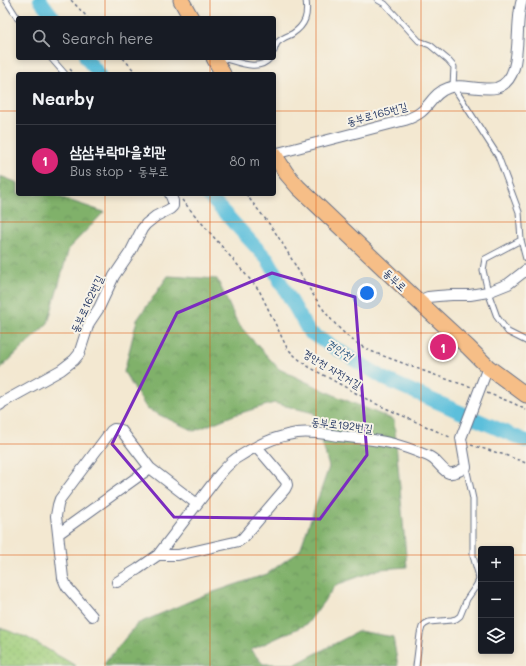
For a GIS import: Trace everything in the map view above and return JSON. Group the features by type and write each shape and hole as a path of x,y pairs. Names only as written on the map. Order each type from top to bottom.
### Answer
{"main road":[{"path":"181,0 190,16"},
{"path":"190,0 198,16"},
{"path":"215,60 222,72"},
{"path":"223,60 228,72"},
{"name":"동부로","path":"276,157 286,173 298,187 468,347 487,370 526,395"},
{"path":"276,165 296,192 515,396 526,402"}],"street":[{"path":"453,86 487,89 496,88 510,83 520,65 522,56 519,15 522,0"},
{"name":"동부로165번길","path":"276,153 405,120 422,112 441,91 453,86"},
{"name":"동부로162번길","path":"0,405 61,370 79,354 89,323 99,308 114,276 131,251 146,224 173,206 171,196"},
{"path":"418,301 428,297 470,295 488,292 508,284 526,270"},
{"path":"466,467 462,440 487,370"},
{"path":"92,616 65,583 63,578 56,516 60,499 111,431 121,430 150,468 197,504"},
{"name":"동부로192번길","path":"117,582 158,555 227,466 240,456 257,447 284,436 297,433 315,433 391,443 430,457 438,462 445,471 449,473 453,473 466,467"},
{"path":"158,555 178,555 239,541 243,538 287,485 286,481 257,447"},
{"path":"58,534 150,468"}],"lane":[{"path":"6,0 16,16"},
{"path":"276,46 282,39 294,33 305,21 307,15 306,0"},
{"path":"378,0 385,4 419,41 430,45 448,60 454,68 453,86 498,156 519,212 521,240 526,259"},
{"path":"53,60 64,72"},
{"path":"229,60 256,66 264,64 268,60"},
{"path":"521,240 485,259 483,270 488,292 497,317 508,332 526,341"},
{"path":"416,666 422,627 429,622 452,620 460,616 467,599 479,580 473,556 473,499 466,467"}],"path":[{"path":"72,0 86,16"},
{"path":"125,60 135,72"},
{"path":"248,196 276,234 307,285 325,311 334,323 349,337 364,348 450,381 479,390 526,410"},
{"name":"경안천 자전거길","path":"182,200 259,290 287,348 309,367 372,402 462,440 526,463"}],"highlighted area":[{"path":"272,273 355,297 367,455 320,519 174,517 112,444 177,313"}],"green space":[{"path":"0,176 16,182 16,196 56,196 104,212 69,248 48,323 0,369"},
{"path":"168,276 217,279 238,324 279,369 336,396 394,420 407,567 380,569 336,585 307,624 251,650 263,664 296,664 359,631 393,637 398,666 105,666 104,664 137,624 202,596 267,574 300,550 329,467 314,413 274,403 234,415 194,431 147,409 124,372 137,320"},
{"path":"0,628 26,637 76,666 0,666"}],"waterway":[{"name":"경안천","path":"40,0 52,16"},
{"name":"경안천","path":"88,60 97,72"},
{"name":"경안천","path":"209,196 268,260 309,332 387,380 526,441"}],"place":[{"name":"삼삼부락마을회관","path":"443,347"}]}
